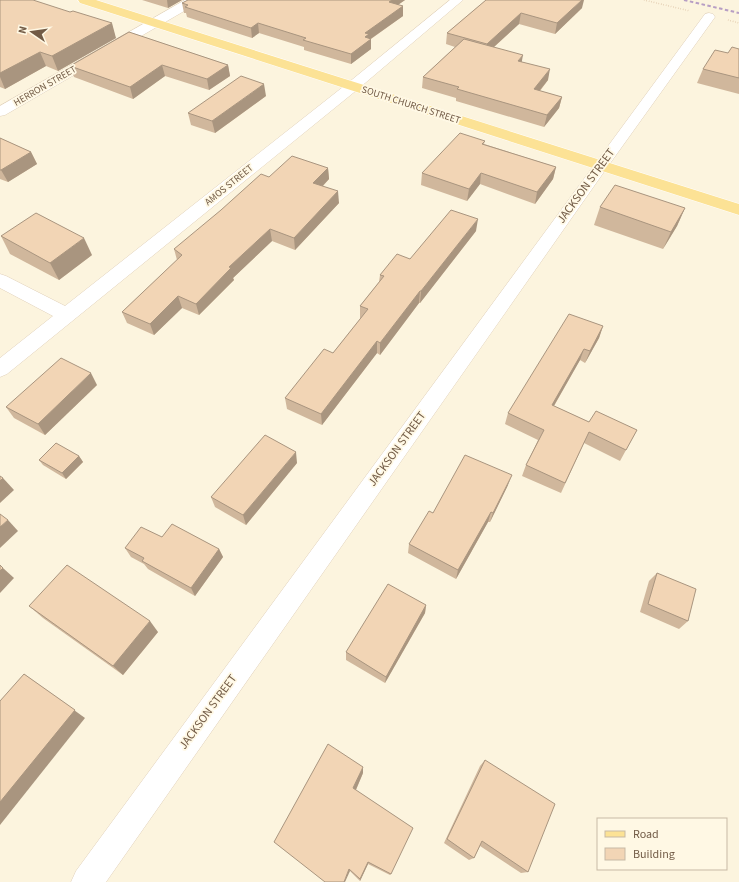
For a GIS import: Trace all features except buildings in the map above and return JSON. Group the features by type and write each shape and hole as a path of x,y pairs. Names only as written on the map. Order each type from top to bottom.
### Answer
{"main road":[{"name":"SOUTH CHURCH STREET","path":"84,0 739,210"}],"street":[{"name":"HERRON STREET","path":"0,112 194,0"},
{"name":"AMOS STREET","path":"0,368 353,86 457,0"},
{"name":"JACKSON STREET","path":"87,882 600,166 709,17"},
{"path":"0,280 66,315"}],"railway":[{"path":"684,0 739,13"}]}
